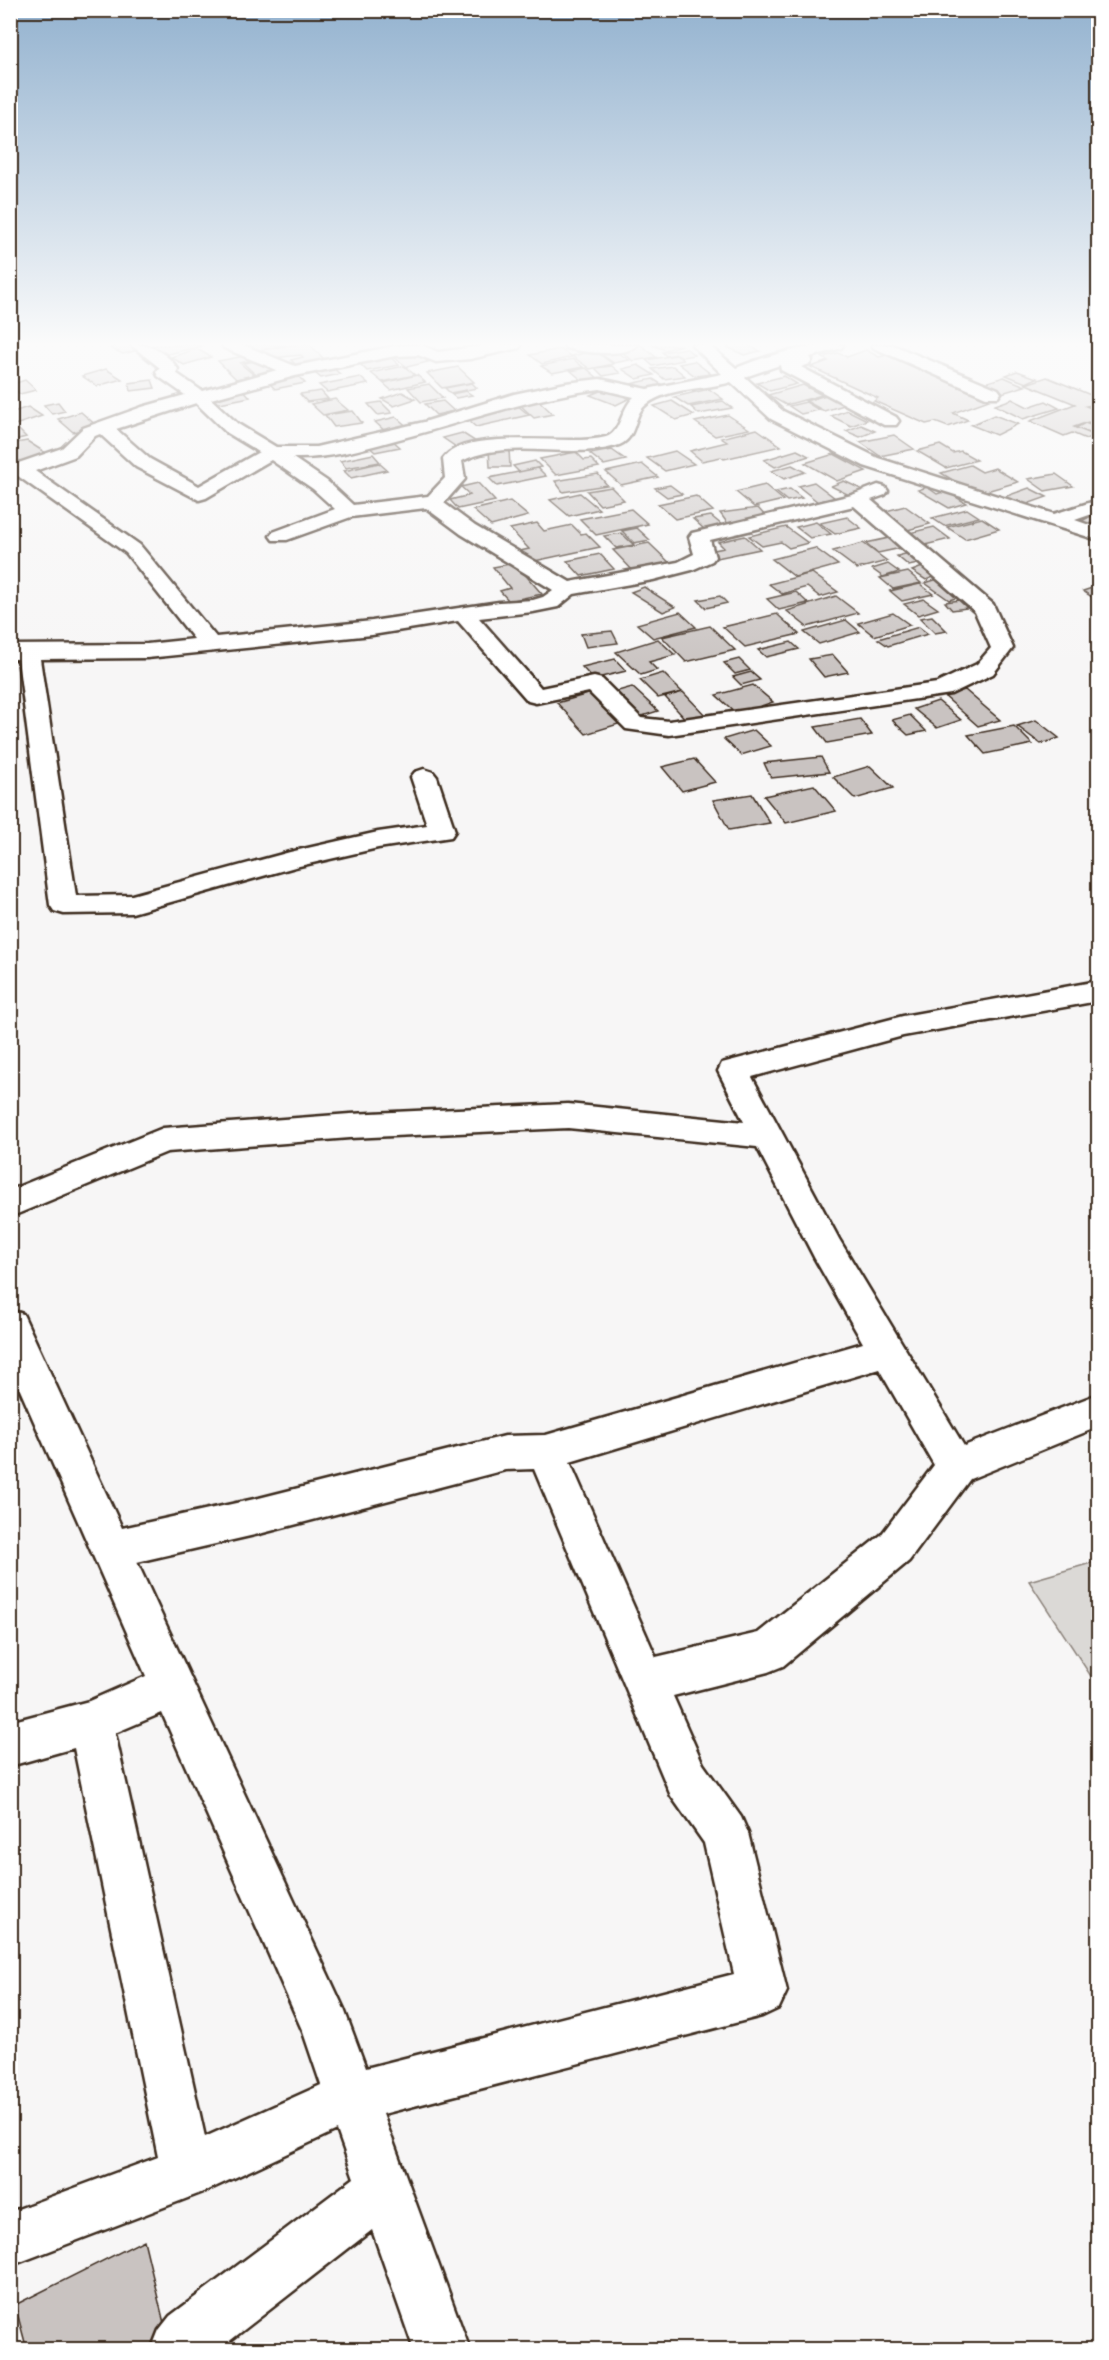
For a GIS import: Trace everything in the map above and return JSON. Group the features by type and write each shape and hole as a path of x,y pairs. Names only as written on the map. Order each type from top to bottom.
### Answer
{"street":[{"path":"15,471 60,455"},
{"path":"134,455 143,463 199,494 267,455"},
{"path":"277,455 320,485 348,511"},
{"path":"280,536 348,511 433,501 441,496 455,479 452,459 457,455"},
{"path":"857,455 871,462 1098,534"},
{"path":"15,471 133,549 210,645"},
{"path":"424,777 442,831 378,840 290,860 132,904 64,906 19,652 147,651 372,628 499,608 533,606 550,602 567,590 685,566 705,557 699,537 858,499 915,476"},
{"path":"463,613 536,696 594,684 634,724 669,728 943,688 985,669 1002,648 985,609 858,499"},
{"path":"433,501 435,506 468,530 567,590"},
{"path":"1055,520 1098,506"},
{"path":"956,1467 827,1250 733,1071 903,1026 1098,991"},
{"path":"10,1204 162,1140 350,1125 568,1116 767,1136"},
{"path":"10,1325 326,2027 442,2349"},
{"path":"112,1549 259,1516 505,1453 546,1452 886,1351"},
{"path":"645,1682 768,1651 895,1548 956,1467 1098,1410"},
{"path":"10,2239 187,2172 352,2097 762,1991 725,1833 687,1780 546,1452"},
{"path":"10,1744 91,1722 173,1686"},
{"path":"91,1722 187,2172"},
{"path":"179,2349 190,2336 384,2188"}],"shaded area":[{"path":"1098,1561 1098,1687 1029,1581"}],"building":[{"path":"11,455 48,455 11,464"},
{"path":"374,455 380,462 346,468 340,461"},
{"path":"489,455 509,455 510,467 490,467"},
{"path":"560,455 579,455 584,460 591,459 599,467 556,475 540,459"},
{"path":"591,455 619,455 626,460 604,465"},
{"path":"658,455 681,455 694,464 665,471 647,458"},
{"path":"695,455 741,455 724,459 721,457 702,461"},
{"path":"780,455 809,456 775,467 764,460"},
{"path":"836,455 866,471 837,481 805,463"},
{"path":"924,455 968,455 977,460 946,468"},
{"path":"535,461 541,467 519,472 513,466"},
{"path":"379,463 387,470 351,478 344,471"},
{"path":"642,464 658,477 621,485 606,472"},
{"path":"792,465 805,472 784,479 771,471"},
{"path":"970,465 982,472 995,468 1018,482 976,494 941,473"},
{"path":"538,468 546,476 497,486 489,478"},
{"path":"598,474 607,485 563,492 555,481"},
{"path":"1056,474 1073,486 1045,491 1028,479"},
{"path":"844,481 863,490 849,495 831,486"},
{"path":"814,482 835,498 818,502 798,486"},
{"path":"478,483 495,501 458,509 450,500 470,495 461,487"},
{"path":"670,485 682,494 667,497 655,488"},
{"path":"765,485 783,500 754,507 736,492"},
{"path":"611,487 624,500 600,505 587,491"},
{"path":"927,487 937,494 946,491 966,503 949,508 918,490"},
{"path":"1029,488 1047,497 1019,507 1001,498"},
{"path":"790,489 802,498 787,501 776,492"},
{"path":"580,493 599,509 569,516 550,500"},
{"path":"696,496 713,511 675,519 658,504"},
{"path":"510,501 528,516 491,526 473,510"},
{"path":"905,506 930,524 904,531 878,513"},
{"path":"758,508 767,518 728,524 720,513"},
{"path":"631,509 648,524 596,535 580,519"},
{"path":"967,509 979,517 944,526 932,518"},
{"path":"1098,512 1098,530 1080,522"},
{"path":"711,516 722,525 704,529 693,519"},
{"path":"847,517 861,528 835,534 820,523"},
{"path":"982,518 999,529 965,539 947,527"},
{"path":"816,522 831,534 810,538 796,527"},
{"path":"537,523 544,531 572,525 581,534 586,533 600,547 530,562 520,551 529,549 510,529"},
{"path":"786,527 808,543 789,548 781,542 762,546 749,536"},
{"path":"934,527 950,539 925,545 909,533"},
{"path":"637,528 650,540 634,543 622,531"},
{"path":"621,533 634,545 616,548 604,536"},
{"path":"745,536 760,549 717,558 709,551 724,548 718,542"},
{"path":"889,538 901,548 878,553 866,543"},
{"path":"649,543 673,566 636,574 613,550"},
{"path":"863,543 887,561 857,569 833,551"},
{"path":"815,548 838,565 795,577 772,559"},
{"path":"909,553 922,563 909,566 897,556"},
{"path":"600,554 614,569 581,576 567,561"},
{"path":"515,563 542,594 509,601 500,591 510,588 493,567"},
{"path":"888,564 899,572 883,577 872,569"},
{"path":"925,566 939,575 926,580 912,571"},
{"path":"908,572 921,583 893,589 880,578"},
{"path":"812,573 838,592 820,597 807,587 782,594 769,584"},
{"path":"941,578 966,595 949,600 925,583"},
{"path":"920,584 933,594 902,601 890,591"},
{"path":"1098,586 1098,601 1083,591"},
{"path":"644,587 675,607 663,612 631,592"},
{"path":"796,592 808,603 779,610 767,599"},
{"path":"720,596 727,603 706,608 698,600"},
{"path":"836,596 858,613 807,627 787,611"},
{"path":"924,599 938,609 918,615 904,604"},
{"path":"960,600 967,608 952,610 945,602"},
{"path":"680,612 696,627 653,638 637,624"},
{"path":"893,613 910,625 874,636 858,623"},
{"path":"777,614 799,634 745,647 723,627"},
{"path":"932,616 947,631 935,633 920,618"},
{"path":"846,620 860,632 819,644 804,632"},
{"path":"710,626 735,650 686,662 662,637"},
{"path":"919,627 928,634 888,646 878,639"},
{"path":"612,631 618,643 586,647 581,634"},
{"path":"658,639 675,655 649,662 657,670 641,675 616,652"},
{"path":"791,642 799,649 766,657 758,650"},
{"path":"833,655 848,672 824,677 809,659"},
{"path":"615,659 626,671 593,679 582,667"},
{"path":"739,659 750,670 735,674 724,663"},
{"path":"751,672 760,680 741,685 733,677"},
{"path":"663,673 682,692 658,698 640,680"},
{"path":"753,685 773,702 737,714 716,695"},
{"path":"632,687 658,711 633,719 607,694"},
{"path":"965,690 1000,720 978,726 943,695"},
{"path":"595,692 625,722 586,734 557,703"},
{"path":"683,692 709,719 690,724 665,697"},
{"path":"938,701 961,720 937,728 914,709"},
{"path":"910,715 926,731 908,735 892,720"},
{"path":"860,719 872,735 827,743 815,727"},
{"path":"1036,720 1059,738 1041,744 1017,726"},
{"path":"1014,726 1032,744 985,754 968,735"},
{"path":"754,730 771,746 741,755 724,739"},
{"path":"821,757 829,772 771,778 764,763"},
{"path":"694,759 715,782 682,791 662,767"},
{"path":"870,766 893,788 855,799 833,777"},
{"path":"814,785 836,811 786,823 764,796"},
{"path":"752,794 770,823 729,830 713,800"},
{"path":"144,2240 169,2344 160,2350 27,2350 15,2305"}]}
